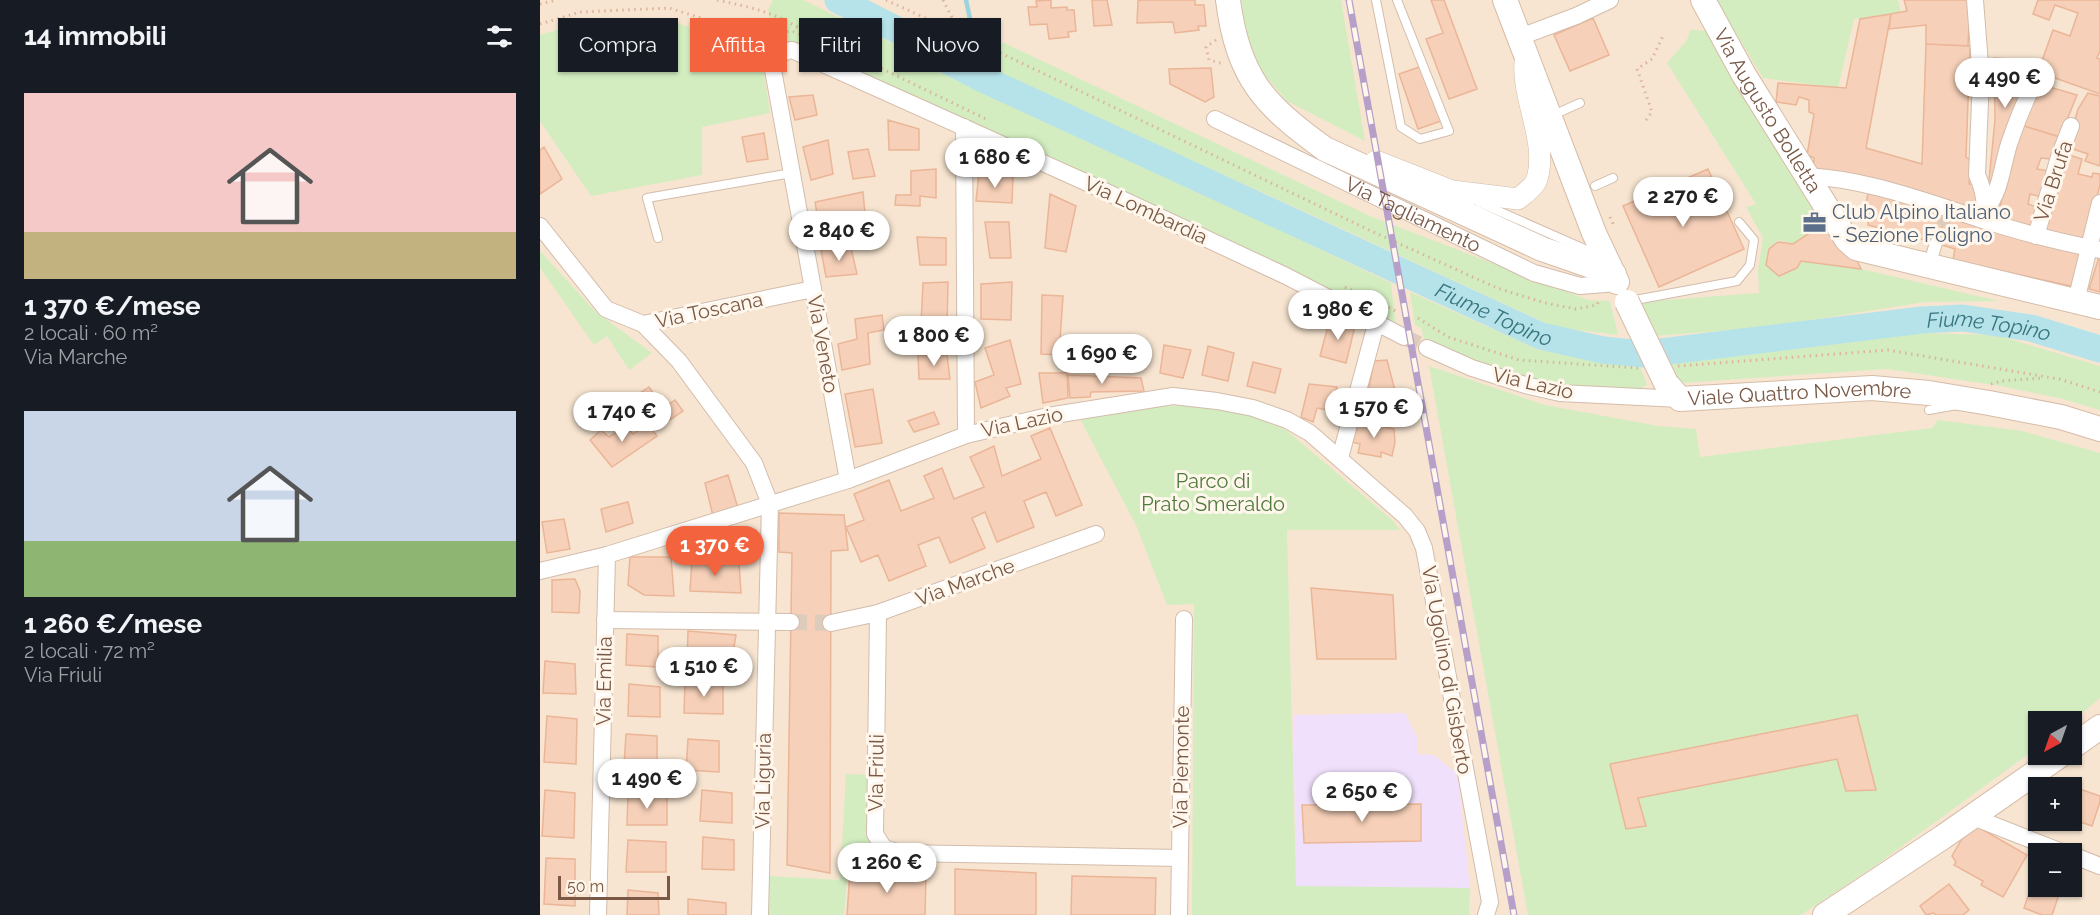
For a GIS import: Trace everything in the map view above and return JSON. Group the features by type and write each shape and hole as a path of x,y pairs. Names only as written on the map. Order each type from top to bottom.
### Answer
{"main road":[{"name":"Via Tagliamento","path":"1228,0 1237,47 1251,81 1278,114 1308,137 1325,149 1614,280"},
{"name":"Viale Quattro Novembre","path":"1505,0 1614,280 1673,383 1872,388 1977,394 2100,429"},
{"name":"Via Augusto Bolletta","path":"1703,0 1744,75 1806,176 1847,240 1856,248 1933,254 2100,307"},
{"path":"2082,740 2100,727"},
{"path":"1825,915 1973,817 2046,765"}],"street":[{"path":"1523,46 1575,16 1609,0"},
{"path":"1975,0 1981,77 1977,175 1983,188 1984,215"},
{"name":"Via Tagliamento","path":"1308,137 1334,144 1452,191 1518,199 1537,181 1539,159 1534,119 1524,79 1523,46"},
{"name":"Via Veneto","path":"848,480 773,70 774,63 778,56 785,51 792,50 964,127"},
{"path":"1984,215 1994,199 2008,145 2034,83"},
{"name":"Via Tagliamento","path":"1215,119 1534,273 1580,286 1614,280"},
{"name":"Via Brufa","path":"2036,236 2059,157 2071,126"},
{"path":"964,127 966,435"},
{"name":"Via Lombardia","path":"964,127 1286,276 1376,324"},
{"path":"1806,176 1875,186 1947,211 1984,215 2036,236 2094,249"},
{"path":"2076,301 2094,249 2100,202"},
{"name":"Via Toscana","path":"542,231 606,309 643,324 813,289"},
{"path":"643,324 679,361 754,463 770,504"},
{"path":"1340,458 1376,324 1404,337"},
{"name":"Via Lazio","path":"1428,348 1472,368 1525,385 1560,393 1673,383"},
{"name":"Via Lazio","path":"540,571 607,555 848,480 966,435 1048,416 1173,396 1253,408 1287,420 1310,433 1340,458"},
{"name":"Via Ugolino di Gisberto","path":"1340,458 1405,516 1417,531 1425,548 1490,902 1486,915"},
{"name":"Via Liguria","path":"760,915 770,504"},
{"name":"Via Marche","path":"831,622 878,613 1096,534"},
{"name":"Via Emilia","path":"598,915 607,555"},
{"name":"Via Friuli","path":"878,613 875,834 884,848 900,853 1180,858"},
{"name":"Via Piemonte","path":"1179,915 1184,619"},
{"path":"605,620 791,622"},
{"path":"1973,817 2039,843"},
{"path":"2082,859 2100,866"}],"lane":[{"path":"1376,0 1401,127 1420,139 1449,131 1397,0"},
{"path":"1562,111 1580,103"},
{"path":"658,238 647,198 792,173"},
{"path":"1595,186 1613,178"},
{"path":"1452,191 1614,280 1737,282 1750,265 1754,240 1739,222"},
{"path":"1929,410 1952,407 1977,394"}],"path":[{"path":"540,4 556,0"},
{"path":"717,0 756,8 791,21 799,27"},
{"path":"886,0 926,18"},
{"path":"943,0 953,18"},
{"path":"540,24 580,12 669,8 701,18"},
{"path":"1646,120 1652,111 1637,69 1652,59 1663,36"},
{"path":"1001,53 1369,230 1497,288 1545,303 1576,309 1597,305 1614,280"},
{"path":"1418,318 1448,337 1519,360 1640,368"},
{"path":"1673,383 1888,350 2048,377 2100,392"},
{"path":"1977,394 2002,381 2048,377"}],"shaded area":[{"path":"540,0 2100,0 2100,915 540,915"},
{"path":"1405,713 1418,739 1418,754 1434,755 1455,772 1459,785 1470,888 1296,887 1293,715"}],"green space":[{"path":"773,0 803,0 840,18 799,18 799,49 787,44 787,18 769,18 768,10"},
{"path":"1242,0 1341,0 1365,141 1287,101 1256,65 1244,26"},
{"path":"1716,0 1898,0 1901,12 1854,19 1838,88 1763,78"},
{"path":"678,24 690,27 690,72 764,72 770,113 702,127 702,175 591,196 540,121 540,35 558,30 558,72 678,72"},
{"path":"1690,30 1714,31 1830,220 1793,244 1778,240 1769,249 1766,265 1779,276 1797,268 1801,261 1861,269 1999,301 1925,302 1760,328 1654,336 1639,302 1759,293 1758,271 1763,238 1746,207 1756,204 1667,63 1687,40"},
{"path":"882,38 894,44 894,72 950,72 1062,130 1213,198 1391,283 1396,328 1056,163 850,72 882,72"},
{"path":"1002,42 1370,216 1588,300 1610,301 1618,335 1554,327 994,72 1001,72"},
{"path":"540,251 596,312 652,353 629,370 607,336 594,345 540,268"},
{"path":"1410,292 1537,349 1609,361 1638,363 1647,384 1639,391 1544,383 1467,361 1424,339 1421,328 1415,325"},
{"path":"1915,333 1996,335 2100,366 2100,410 2063,399 2001,386 1887,369 1680,383 1671,363"},
{"path":"1429,366 1545,405 1658,426 1696,429 1700,457 1932,428 1938,420 2022,431 2100,453 2100,698 2082,713 2082,711 2028,711 2028,754 1879,863 1801,915 1528,915"},
{"name":"Parco di Prato Smeraldo","path":"1155,406 1203,406 1246,414 1286,430 1391,519 1400,530 1287,530 1296,886 1470,888 1469,915 1192,915 1194,604 1167,605 1136,525 1080,419"},
{"path":"846,774 871,775 885,854 885,868 848,867 844,915 767,915 768,876 840,880"}],"building":[{"path":"1051,0 1051,8 1067,7 1067,10 1074,10 1076,31 1068,32 1069,37 1049,39 1047,24 1030,25 1028,7 1037,7 1036,1"},
{"path":"1092,0 1107,0 1112,25 1094,26"},
{"path":"1195,0 1195,5 1204,5 1206,26 1198,26 1199,30 1175,33 1173,22 1137,23 1138,1"},
{"path":"1431,0 1444,0 1477,89 1449,99 1426,39 1443,33"},
{"path":"1904,0 1970,0 1968,46 1926,44 1926,25 1889,29 1891,14 1907,11"},
{"path":"2038,0 2100,0 2100,51 2097,58 2100,59 2100,94 2038,72 2053,30 2070,36 2078,13 2055,5 2049,20 2033,14"},
{"path":"1891,14 1866,148 1922,164 1926,44 1970,46 1966,157 1972,161 1969,184 1980,186 1978,214 1813,169 1814,158 1807,155 1814,114 1809,112 1809,100 1799,97 1796,105 1776,102 1778,83 1846,88 1860,19"},
{"path":"1593,18 1609,55 1570,71 1554,35"},
{"path":"1994,58 2008,59 2009,75 2029,84 1988,190 1995,120"},
{"path":"1422,66 1441,121 1418,129 1399,74"},
{"path":"1211,68 1214,97 1205,102 1170,84 1169,69"},
{"path":"2039,84 2077,95 2060,137 2021,125"},
{"path":"2088,93 2100,96 2100,166 2085,161 2088,154 2067,147 2078,109"},
{"path":"813,95 817,115 795,120 789,97"},
{"path":"888,120 919,129 919,150 889,150"},
{"path":"2021,125 2060,137 2052,159 2041,158 2037,169 2049,171 2042,197 2030,194 2028,204 2037,207 2034,228 1998,218 2006,176"},
{"path":"764,133 768,159 747,162 742,137"},
{"path":"828,140 833,174 811,180 803,147"},
{"path":"544,147 562,179 540,194 540,150"},
{"path":"868,149 875,176 853,179 848,152"},
{"path":"2062,153 2082,159 2078,174 2092,177 2093,173 2100,174 2100,185 2085,244 2039,233"},
{"path":"936,169 936,198 920,196 920,206 895,205 896,195 911,195 911,171"},
{"path":"1708,169 1744,249 1659,287 1623,206"},
{"path":"979,173 1013,177 1012,203 976,201"},
{"path":"1869,188 1947,214 1936,243 1868,225 1869,216 1864,214"},
{"path":"863,192 866,225 820,232 815,202"},
{"path":"1050,194 1076,206 1066,252 1045,248"},
{"path":"1947,214 2082,250 2075,287 1953,260 1955,249 1936,243"},
{"path":"1831,219 1853,252 1861,269 1801,261 1797,268 1779,276 1766,265 1769,249 1778,242 1793,244"},
{"path":"985,222 1009,222 1011,258 990,258"},
{"path":"917,237 946,238 946,265 920,265"},
{"path":"851,248 857,274 826,277 821,250"},
{"path":"2100,257 2100,292 2089,289"},
{"path":"948,282 947,325 921,324 923,283"},
{"path":"1012,282 1011,320 981,319 981,284"},
{"path":"1042,295 1063,296 1059,355 1041,354"},
{"path":"882,315 884,330 868,333 870,364 842,370 838,344 857,339 855,319"},
{"path":"1330,318 1355,326 1346,363 1320,356"},
{"path":"1010,340 1021,384 1006,388 1010,396 981,408 975,382 994,375 985,348"},
{"path":"1164,345 1191,350 1183,378 1160,373"},
{"path":"1208,346 1234,353 1228,381 1202,375"},
{"path":"918,355 947,355 950,379 919,379"},
{"path":"1387,360 1398,402 1373,406 1369,388 1374,361"},
{"path":"1253,362 1281,369 1275,393 1247,386"},
{"path":"1039,373 1067,373 1068,398 1043,403"},
{"path":"1068,375 1141,378 1144,391 1091,392 1090,397 1070,398"},
{"path":"1309,384 1337,387 1332,411 1317,408 1313,422 1301,417"},
{"path":"649,387 663,408 675,400 683,411 656,429 634,397"},
{"path":"873,389 882,443 855,447 845,394"},
{"path":"934,412 939,424 914,432 908,421"},
{"path":"1357,421 1394,429 1395,442 1392,456 1381,452 1381,457 1358,453 1360,444 1352,442"},
{"path":"648,424 657,436 612,467 590,440 601,430 609,437 626,426 633,434"},
{"path":"1050,428 1082,505 1056,516 1046,492 1024,501 1034,527 997,542 985,512 972,518 985,548 950,563 939,537 918,545 926,566 889,581 878,555 861,562 846,527 864,520 854,494 889,480 901,511 934,498 924,476 942,468 954,499 984,487 970,457 994,446 1002,476 1041,459 1031,436"},
{"path":"728,475 738,508 713,516 705,483"},
{"path":"628,502 633,523 606,532 601,509"},
{"path":"779,513 844,515 848,550 831,551 830,873 787,865 792,553 779,552"},
{"path":"564,519 570,549 547,553 542,522"},
{"path":"630,557 671,557 674,596 644,595 628,585"},
{"path":"692,560 739,563 741,593 690,591"},
{"path":"575,579 580,591 579,613 552,612 552,580"},
{"path":"1311,588 1393,595 1396,659 1317,659"},
{"path":"688,631 736,635 731,665 687,663"},
{"path":"627,634 658,636 658,667 626,665"},
{"path":"545,661 575,664 576,694 543,693"},
{"path":"685,682 723,684 723,714 684,713"},
{"path":"629,684 660,687 660,717 628,716"},
{"path":"1857,715 1876,790 1846,791 1837,759 1638,798 1646,826 1626,829 1610,764"},
{"path":"547,716 577,719 576,764 544,762"},
{"path":"626,734 657,736 657,766 624,765"},
{"path":"688,739 719,741 719,772 686,770"},
{"path":"545,790 575,793 574,838 542,836"},
{"path":"702,790 732,793 732,823 700,821"},
{"path":"2082,790 2100,796 2092,826 2082,822"},
{"path":"628,793 667,795 667,825 627,825"},
{"path":"1421,804 1421,841 1304,843 1302,805"},
{"path":"1971,823 2027,855 2003,897 1981,885 1983,881 1954,865 1956,862 1952,856"},
{"path":"703,837 734,840 734,870 702,869"},
{"path":"628,840 666,842 666,872 626,872"},
{"path":"546,858 575,859 575,906 544,904"},
{"path":"955,869 1036,873 1036,915 955,915"},
{"path":"850,871 926,873 925,915 847,915"},
{"path":"1072,876 1156,878 1155,915 1071,915"},
{"path":"1949,884 1969,910 1963,915 1936,915 1934,913 1926,915 1920,906"},
{"path":"628,890 658,893 659,915 627,915"},
{"path":"2028,896 2058,897 2052,915 2042,915 2024,908"},
{"path":"688,899 726,903 726,915 688,915"}],"waterway":[{"name":"Fiume Topino","path":"838,0 919,41 950,62 983,79 1541,336 1603,350 1644,354 1922,320 1963,318 2031,328 2100,349"},
{"path":"966,0 983,79"}],"tunnel":[{"path":"1936,243 1947,214"},
{"path":"1404,337 1427,348"},
{"path":"791,622 831,623"}],"railway":[{"path":"1349,0 1514,915"}],"place":[{"name":"Club Alpino Italiano - Sezione Foligno","path":"1814,223"}]}
